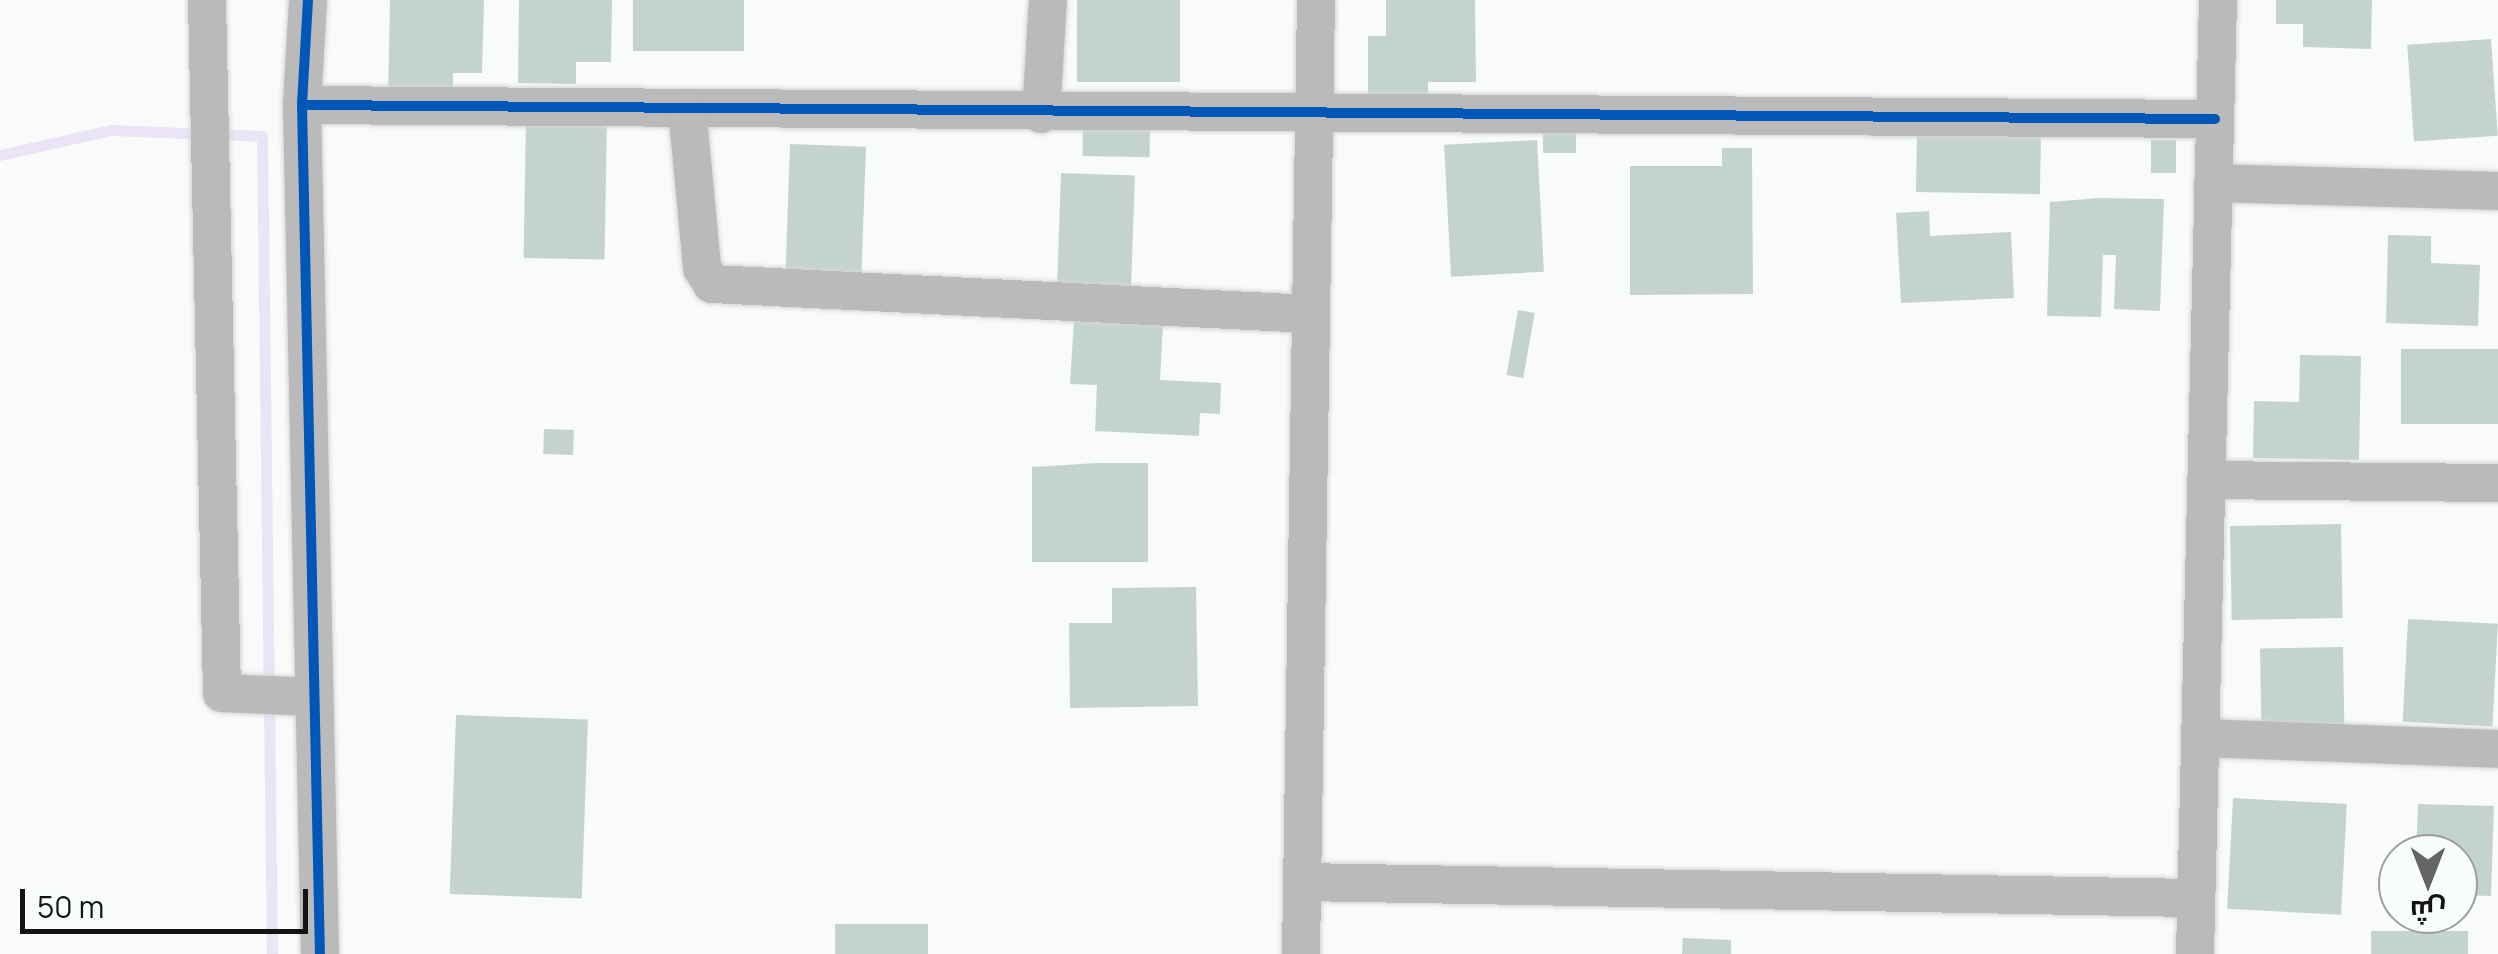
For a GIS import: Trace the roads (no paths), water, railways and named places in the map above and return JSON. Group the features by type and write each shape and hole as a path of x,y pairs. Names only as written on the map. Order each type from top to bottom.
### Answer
{"street":[{"path":"207,0 222,693 314,697"},
{"path":"308,0 302,105 320,954"},
{"path":"1042,114 1048,0"},
{"path":"1301,954 1316,0"},
{"path":"2195,954 2218,0"},
{"path":"302,105 1042,114 2214,118"},
{"path":"687,108 702,268 712,284 1312,314"},
{"path":"2213,183 2498,191"},
{"path":"2206,480 2498,483"},
{"path":"2200,738 2498,749"},
{"path":"1302,882 2196,898"}],"waterway":[{"path":"0,155 111,130 262,136 272,954"}]}
